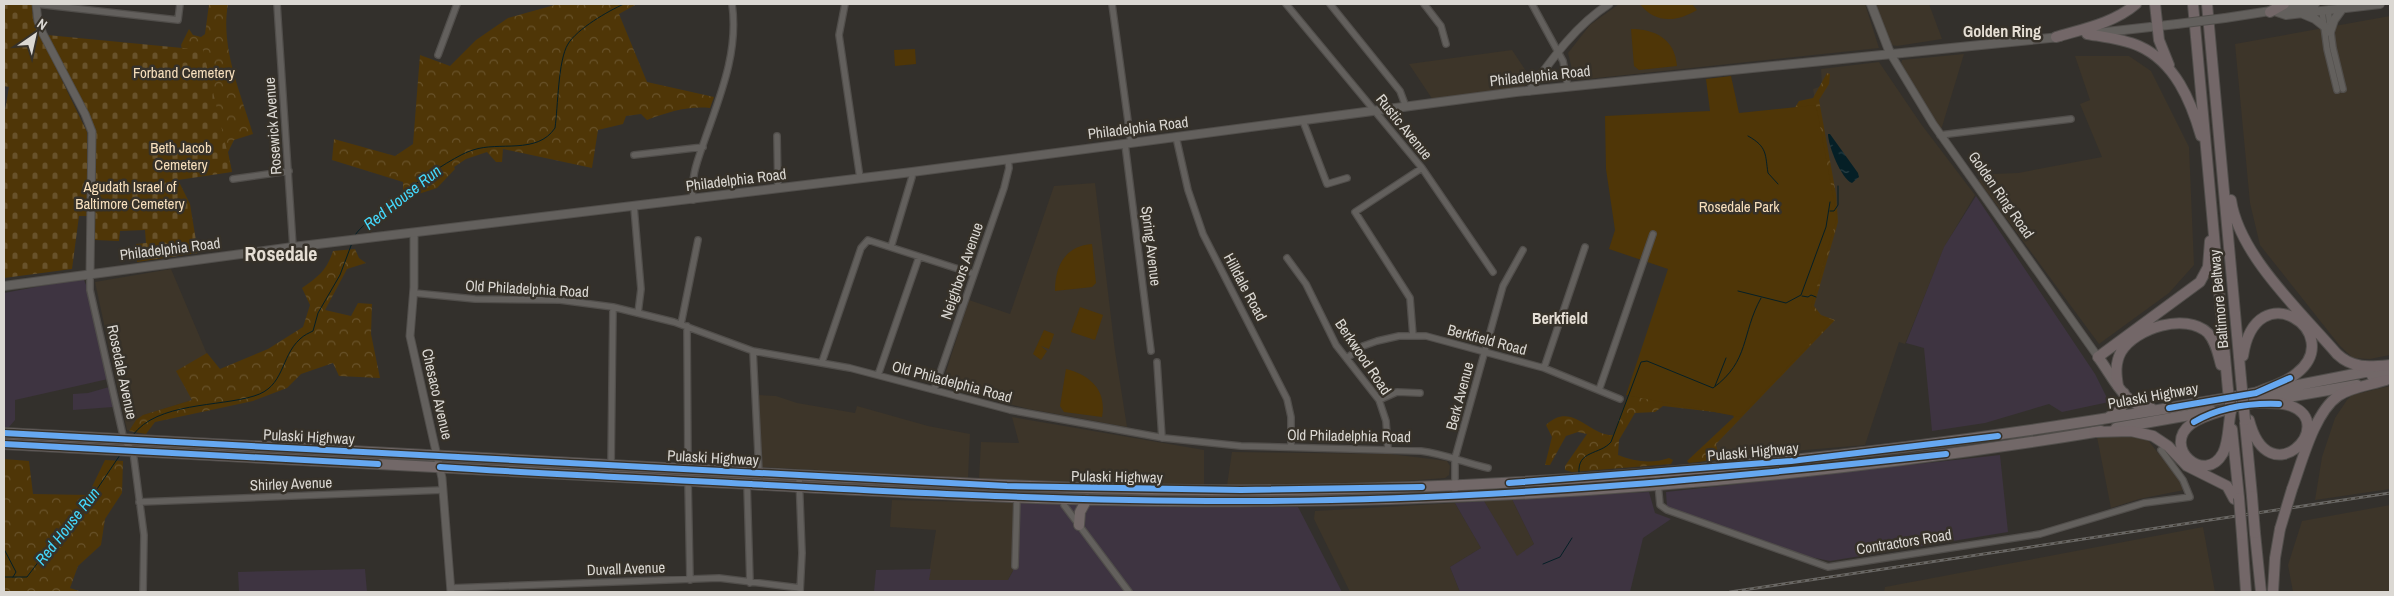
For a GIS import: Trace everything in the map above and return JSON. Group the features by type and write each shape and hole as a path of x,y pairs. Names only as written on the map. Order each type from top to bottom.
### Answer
{"highway":[{"path":"2056,37 2104,22 2124,13 2136,4"},
{"path":"2155,4 2156,26 2161,49 2193,112 2208,166"},
{"name":"Baltimore Beltway","path":"2193,4 2227,385 2233,409 2230,423"},
{"name":"Baltimore Beltway","path":"2209,4 2218,125 2243,398 2247,420 2261,592"},
{"path":"2087,34 2139,46 2157,57 2173,73"},
{"path":"2218,125 2232,207 2246,241 2258,261 2337,354 2346,362 2357,366 2390,366"},
{"path":"2100,360 2189,292 2204,278 2208,267 2211,198"},
{"path":"2241,376 2248,334 2262,318 2275,313 2283,313 2298,319 2306,326 2311,339 2312,350 2306,365 2290,378 2256,398"},
{"path":"2100,360 2144,333 2168,325 2183,324 2199,327 2208,333 2215,344 2227,385"},
{"path":"2102,420 2117,413 2125,400 2121,390 2117,361 2127,344"},
{"name":"Golden Ring Road","path":"2100,360 2121,390 2140,408 2169,408"},
{"name":"Pulaski Highway","path":"4,433 439,461 611,477 1017,498 1256,501 1455,496 1657,478 1849,465 2094,432 2233,409 2256,398 2390,366"},
{"path":"2273,592 2275,558 2280,529 2292,489 2321,417 2329,404 2347,391 2389,377"},
{"name":"Pulaski Highway","path":"4,444 133,451 611,466 1007,486 1161,490 1291,490 1657,478 1921,446 2102,420 2169,408 2256,398 2289,397 2389,377"},
{"path":"2247,420 2258,444 2276,454 2292,452 2299,448 2307,435 2306,418 2293,406 2256,398"},
{"path":"2230,423 2223,453 2214,463 2198,465 2186,458 2182,447 2182,440 2188,428 2199,420 2233,409"},
{"path":"2230,423 2246,592"},
{"path":"2094,432 2130,431 2153,436 2168,446 2187,466 2227,486 2236,498"},
{"path":"1079,525 1080,512 1088,500"}],"main road":[{"name":"Golden Ring Road","path":"1871,4 1890,53"},
{"name":"Philadelphia Road","path":"4,286 293,247 912,172 1528,91 2087,34 2225,18 2315,4"},
{"name":"Philadelphia Road","path":"2277,9 2286,15 2301,14 2325,7 2342,8 2380,4"},
{"path":"2330,32 2334,20 2342,8"},
{"path":"2301,14 2314,19 2324,26"}],"street":[{"path":"90,274 92,132 85,114 43,34 36,4 178,20 180,4"},
{"name":"Rosewick Avenue","path":"277,4 293,247"},
{"path":"438,55 457,4"},
{"path":"693,200 692,182 731,57 734,24 732,4"},
{"path":"844,4 839,22 839,35 860,178"},
{"name":"Spring Avenue","path":"1112,4 1151,351"},
{"name":"Rustic Avenue","path":"1286,4 1422,168 1493,272"},
{"path":"1330,4 1400,92 1406,107"},
{"path":"1424,4 1441,26 1446,44"},
{"path":"1532,4 1565,66 1568,87"},
{"path":"1528,91 1584,22 1609,4"},
{"path":"2325,7 2330,32 2340,90 2324,26 2325,7"},
{"name":"Golden Ring Road","path":"1890,53 1905,82 1940,135 2100,360"},
{"path":"1940,135 2071,119"},
{"path":"1303,121 1327,184 1347,178"},
{"path":"778,136 778,189"},
{"name":"Hilldale Road","path":"1176,137 1188,190 1203,234 1287,399 1292,447"},
{"path":"634,155 702,147"},
{"name":"Neighbors Avenue","path":"934,390 1008,175 1008,159"},
{"path":"1413,336 1410,298 1355,212 1422,168"},
{"path":"233,179 289,171"},
{"path":"891,247 912,172"},
{"path":"634,207 641,289 638,313"},
{"name":"Chesaco Avenue","path":"414,233 414,293 410,336 444,490 451,590"},
{"path":"1598,390 1653,234"},
{"path":"688,470 684,325 698,240"},
{"path":"822,362 861,248 868,240 974,274"},
{"path":"1544,368 1585,248"},
{"name":"Berk Avenue","path":"1455,496 1455,458 1504,286 1522,250"},
{"path":"878,375 919,257"},
{"name":"Berkwood Road","path":"1286,258 1306,284 1331,336 1379,400 1386,421 1388,449"},
{"name":"Rosedale Avenue","path":"90,274 90,290 124,440 133,451"},
{"name":"Old Philadelphia Road","path":"414,293 475,299 550,300 613,307 684,325 753,351 822,362 1023,413 1162,438 1240,446 1421,451 1455,458 1462,462 1488,468"},
{"path":"611,477 613,307"},
{"name":"Berkfield Road","path":"1347,358 1369,344 1399,336 1426,336 1544,368 1620,399"},
{"path":"753,351 759,473"},
{"path":"1157,362 1162,438"},
{"path":"1379,400 1397,392 1420,393"},
{"name":"Contractors Road","path":"1657,478 1660,505 1667,510 1828,568 2040,534 2144,503 2190,497 2183,480 2161,450"},
{"path":"133,451 144,535 142,592"},
{"path":"799,476 802,553 800,590"},
{"path":"688,481 690,580"},
{"path":"747,484 750,583"},
{"name":"Shirley Avenue","path":"139,502 444,490"},
{"path":"1015,566 1017,498"},
{"path":"1064,499 1064,505 1129,592"},
{"name":"Duvall Avenue","path":"451,590 550,584 719,578 800,590"},
{"path":"550,584 550,592"}],"shaded area":[{"path":"1619,4 1865,4 1879,48 1578,80 1574,77 1568,53 1590,25"},
{"path":"1876,4 1929,4 1942,39 1897,46 1891,45 1888,42"},
{"path":"2390,16 2390,355 2370,359 2353,358 2340,346 2260,245 2250,203 2235,44"},
{"path":"1512,50 1532,80 1523,87 1433,100 1409,64"},
{"path":"1964,54 1941,130 1901,64 1902,60"},
{"path":"2075,56 2129,56 2151,71 2189,147 2194,265 2169,293 2099,344 1978,180 1994,174 2018,173 2102,157 2080,104 2090,100"},
{"path":"1879,62 1921,124 1975,195 1945,246 1905,344 1899,342 1865,445 1711,458 1712,448 1820,316 1811,307 1824,152 1813,89 1822,86 1821,69"},
{"path":"1095,183 1115,351 1127,427 1029,409 941,387 969,300 1010,314 1054,186"},
{"path":"1976,196 2095,374 2109,402 2062,412 2049,404 1985,423 1932,431 1924,348 1906,343 1944,247"},
{"path":"171,269 207,354 192,400 144,415 137,420 130,430 127,430 95,282"},
{"path":"78,279 84,280 89,292 108,379 15,400 15,420 9,427 4,427 4,293"},
{"path":"2390,386 2390,489 2315,500 2322,457 2335,418 2352,395"},
{"path":"109,387 113,407 73,410 73,394 88,393"},
{"path":"758,395 776,396 797,403 855,413 857,406 928,426 970,434 968,478 762,467"},
{"path":"1012,417 1204,450 1204,485 979,479 981,442 1019,443"},
{"path":"2128,436 2147,439 2178,478 2184,490 2139,499 2111,508 2097,437"},
{"path":"1232,452 1390,454 1447,461 1450,466 1449,475 1445,478 1391,482 1227,485"},
{"path":"2000,455 2008,532 1830,561 1810,557 1667,507 1666,492"},
{"path":"1649,492 1655,513 1671,519 1643,538 1630,592 1460,592 1450,567 1481,548 1455,503 1484,501 1517,556 1534,544 1512,499"},
{"path":"1512,499 1534,544 1517,557 1484,501"},
{"path":"892,500 1015,503 1013,571 1008,580 928,580 936,530 890,527"},
{"path":"1015,503 1298,507 1342,592 874,592 876,570 931,569 929,580 1008,580 1013,571"},
{"path":"1455,503 1481,548 1450,567 1460,592 1350,592 1314,519 1315,511"},
{"path":"2390,505 2390,592 2293,592 2288,565 2302,521"},
{"path":"2203,527 2215,592 1884,592 1885,587"},
{"path":"365,569 367,592 239,592 238,572"}],"green space":[{"path":"4,4 32,4 33,19 36,27 87,132 87,216 79,216 72,269 4,278 4,116 9,87 4,86"},
{"path":"209,4 228,4 226,20 229,53 253,134 234,140 228,152 232,172 184,60 181,45 189,29 193,35 201,37 205,34"},
{"path":"558,4 637,4 619,14 647,82 714,97 710,108 678,110 647,120 641,114 626,116 623,124 598,130 592,168 503,149 502,162 496,162 487,152 466,159 454,167 455,169 437,188 403,199 403,182 332,160 334,139 395,156 413,144 420,55 450,66 476,40 508,18"},
{"path":"1640,4 1692,4 1697,10 1682,17 1667,19 1652,15"},
{"path":"1631,29 1648,31 1662,37 1672,49 1677,66 1639,70 1634,66"},
{"path":"47,35 203,50 232,172 178,180 190,204 198,253 137,262 136,244 146,243 145,230 120,231 119,241 95,240 96,130"},
{"path":"915,49 916,64 895,66 894,50"},
{"path":"1827,73 1830,74 1829,84 1819,100 1836,194 1838,222 1814,306 1821,315 1835,320 1716,444 1718,454 1733,452 1733,458 1689,463 1687,461 1734,417 1732,414 1663,406 1655,412 1635,413 1619,440 1618,455 1644,461 1669,458 1673,460 1671,464 1572,472 1565,470 1565,466 1587,434 1578,432 1566,436 1550,465 1545,465 1552,437 1546,425 1555,418 1572,417 1604,434 1613,435 1643,355 1799,101 1813,98"},
{"name":"Rosedale Park","path":"1731,76 1739,113 1816,105 1837,217 1811,307 1820,316 1833,320 1740,417 1626,395 1668,269 1609,249 1615,230 1606,169 1605,116 1710,111 1706,79"},
{"path":"1092,244 1096,283 1092,287 1055,291 1057,273 1063,259 1075,249"},
{"path":"355,249 359,258 366,263 347,269 325,310 351,316 358,303 372,304 371,334 380,378 339,376 333,363 301,374 287,388 253,401 155,422 146,434 129,431 136,420 143,415 192,400 176,371 207,353 220,369 268,349 303,327 310,305 302,288 321,272 328,263 333,251"},
{"path":"1080,307 1103,315 1095,340 1071,332"},
{"path":"1044,330 1054,334 1049,349 1041,346 1047,351 1041,360 1033,354"},
{"path":"1066,369 1082,375 1095,385 1102,399 1102,417 1064,412 1060,406"},
{"path":"4,459 29,461 33,494 88,495 105,460 123,461 122,493 105,519 101,545 78,566 70,588 82,592 4,592"}],"water":[{"path":"1828,134 1830,134 1858,173 1859,177 1852,183 1844,175 1836,161"}],"waterway":[{"name":"Red House Run","path":"355,235 392,201 447,163 462,155 483,148 517,146 538,142 547,136 555,128 560,72 568,44 578,32 624,4"},
{"path":"1748,136 1762,148 1766,156 1768,173 1778,184"},
{"path":"1830,211 1834,211 1838,205 1838,186"},
{"path":"1738,291 1786,303 1801,295 1826,227 1830,202"},
{"name":"Red House Run","path":"133,435 144,424 173,411 254,396 264,392 271,386 277,379 294,346 306,334 313,331 318,313 340,275 352,243"},
{"path":"1802,296 1808,297 1811,295 1816,297"},
{"path":"1579,473 1579,466 1585,457 1611,442 1641,362 1647,361 1713,388 1725,378 1739,357 1750,323 1761,298"},
{"path":"1715,386 1726,358"},
{"name":"Red House Run","path":"4,577 27,577 61,532 87,504 120,455"},
{"path":"1543,564 1560,557 1572,538"},
{"path":"4,549 16,572 13,577"}],"railway":[{"path":"1730,592 2390,493"}],"cycle path":[{"path":"2169,408 2256,393 2290,378"},
{"path":"2194,422 2225,409 2257,404 2279,404"},
{"path":"4,433 1007,486 1241,490 1422,487"},
{"path":"1509,483 1791,461 1998,436"},
{"path":"4,444 378,464"},
{"path":"440,467 1004,496 1258,501 1431,497 1517,492 1689,480 1946,454"}],"district":[{"name":"Golden Ring","path":"2002,31"},
{"name":"Rosedale","path":"281,254"},
{"name":"Berkfield","path":"1560,318"}],"park label":[{"name":"Forband Cemetery","path":"184,73"},
{"name":"Beth Jacob Cemetery","path":"181,156"},
{"name":"Agudath Israel of Baltimore Cemetery","path":"130,196"}]}
